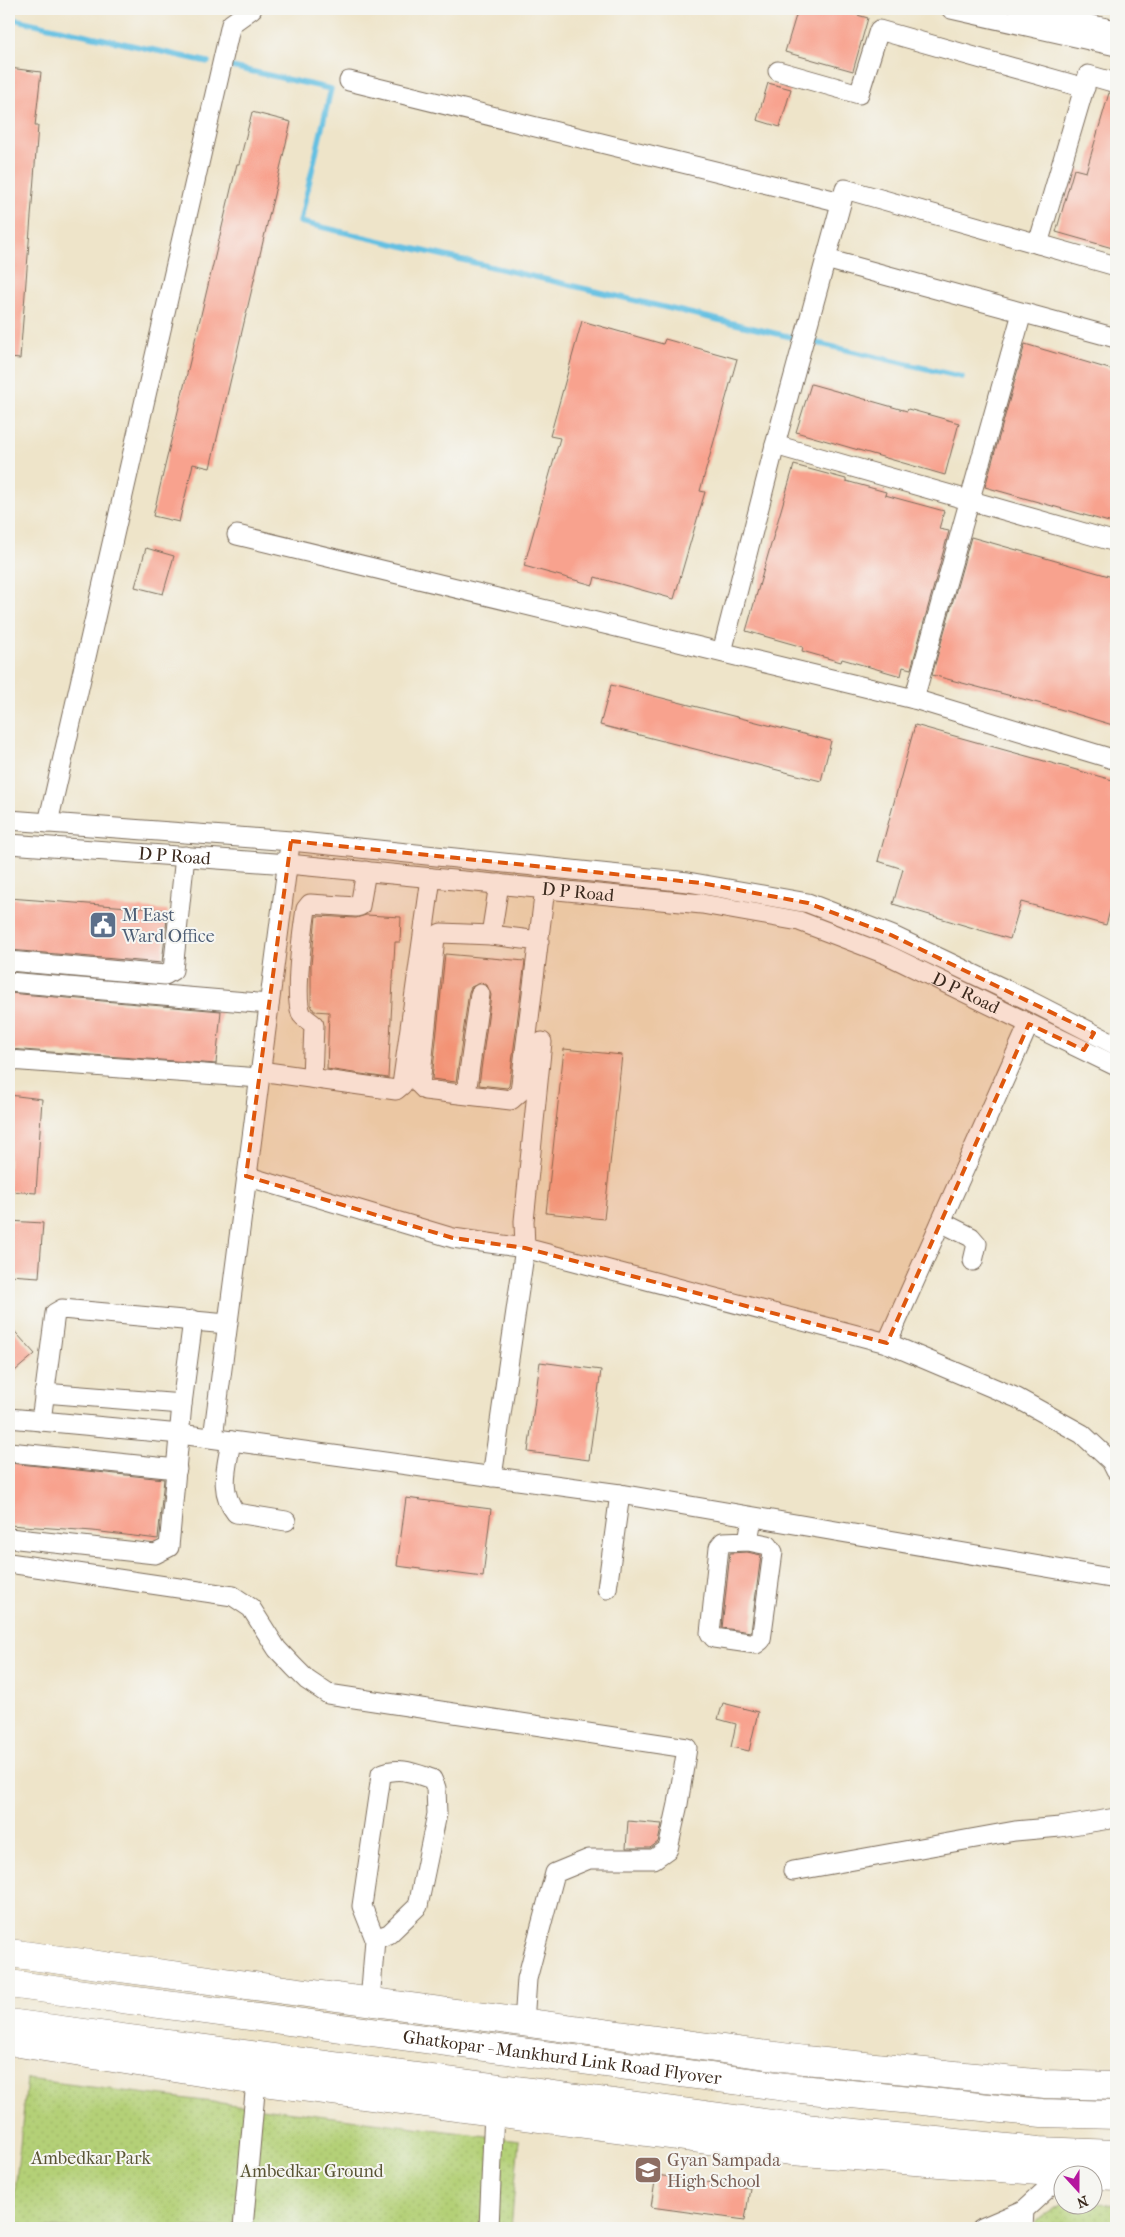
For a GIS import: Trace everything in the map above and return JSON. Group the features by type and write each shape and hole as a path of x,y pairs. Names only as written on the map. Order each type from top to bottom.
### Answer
{"highway":[{"path":"9,1953 805,2060 1045,2084 1116,2086"},
{"name":"Ghatkopar - Mankhurd Link Road Flyover","path":"9,1984 801,2088 1042,2113 1116,2115"},
{"path":"9,2024 795,2127 1039,2151 1116,2154"},
{"path":"9,2042 256,2081 792,2151 1052,2173"},
{"path":"1102,2175 1116,2176"}],"street":[{"path":"48,823 232,24 252,9"},
{"path":"951,9 1060,26 1116,30"},
{"path":"1018,9 1116,46"},
{"path":"778,71 859,94 879,30 1084,88"},
{"path":"1038,244 1088,75 1116,83"},
{"path":"349,81 841,202"},
{"path":"722,652 775,444 845,189 1116,266"},
{"path":"826,259 1116,338"},
{"path":"914,699 1022,313"},
{"path":"775,444 1116,542"},
{"path":"236,535 914,699 1116,760"},
{"name":"D P Road","path":"9,820 291,841 688,882 808,903 891,935 1116,1044"},
{"path":"213,1438 291,841"},
{"name":"D P Road","path":"9,844 288,864 545,888 687,902 799,921 888,955 1116,1066"},
{"path":"9,961 165,975 173,970 185,856"},
{"path":"312,1078 314,1025 303,1017 300,1011 298,982 306,909 310,904 360,906 366,871"},
{"path":"9,1060 312,1078 396,1090 402,1085 430,878"},
{"path":"687,902 688,882"},
{"path":"491,935 499,884"},
{"path":"539,941 491,935 441,933 435,937 420,1085 425,1090 511,1100 520,1092 539,941 545,888"},
{"path":"827,931 834,913"},
{"path":"272,978 298,982"},
{"path":"9,982 269,1004"},
{"path":"466,1094 480,994"},
{"path":"887,1344 1029,1024"},
{"path":"1084,1050 1094,1033"},
{"path":"492,1477 525,1248 524,1221 542,1042"},
{"path":"246,1176 454,1238 525,1248 887,1344 1017,1398 1082,1434 1111,1461 1116,1471"},
{"path":"941,1222 971,1238 977,1244 973,1261"},
{"path":"40,1421 55,1313 62,1308 228,1324"},
{"path":"9,1538 155,1554 169,1547 182,1404 193,1320"},
{"path":"44,1393 182,1404"},
{"path":"9,1418 213,1438 620,1494 1116,1579"},
{"path":"231,1441 225,1487 228,1503 236,1514 286,1521"},
{"path":"9,1452 177,1469"},
{"path":"607,1589 620,1494"},
{"path":"748,1542 752,1518"},
{"path":"723,1542 748,1542 768,1545 772,1552 761,1640 756,1644 714,1638 710,1633 719,1547 723,1542"},
{"path":"9,1563 233,1596 251,1608 277,1650 307,1680 328,1694 687,1748 678,1804 668,1849 654,1860 588,1859 555,1874 527,1978 524,2023"},
{"path":"370,2002 376,1939 362,1906 381,1774 387,1771 407,1770 432,1779 436,1788 437,1814 418,1906 389,1934 376,1939"},
{"path":"793,1871 1015,1830 1060,1827 1116,1818"},
{"path":"243,2228 256,2081"},
{"path":"489,2228 494,2112"},
{"path":"982,2228 1023,2219 1052,2186"}],"highlighted area":[{"path":"291,841 701,883 808,903 891,935 1094,1033 1084,1050 1029,1024 887,1343 525,1248 453,1238 246,1176"}],"green space":[{"path":"27,2079 519,2140 511,2228 11,2228"},
{"path":"1102,2203 1116,2204 1116,2228 1036,2228 1036,2221 1052,2211 1052,2214 1102,2214"}],"building":[{"path":"798,9 836,9 868,18 853,71 785,52"},
{"path":"9,68 41,72 35,126 38,126 20,359 9,358"},
{"path":"768,83 791,89 780,127 757,120"},
{"path":"1109,93 1116,94 1116,249 1056,232 1074,169 1086,172"},
{"path":"252,112 291,122 210,468 193,464 179,522 153,516 237,164 239,164"},
{"path":"582,321 663,344 665,339 737,359 700,491 705,492 674,599 595,577 593,585 524,566 560,438 550,436"},
{"path":"1025,344 1116,371 1116,524 985,487"},
{"path":"811,384 907,411 908,409 959,423 945,475 796,432"},
{"path":"794,465 886,492 885,495 944,511 939,529 949,531 911,669 903,667 901,676 842,659 841,662 802,651 803,647 746,631"},
{"path":"971,537 1116,578 1116,726 932,675"},
{"path":"146,548 174,556 163,594 135,587"},
{"path":"611,685 831,741 821,781 600,725"},
{"path":"915,725 1116,781 1116,890 1106,925 1021,902 1010,939 893,904 903,869 878,861"},
{"path":"9,898 168,910 162,963 9,950"},
{"path":"366,915 401,917 400,942 395,942 388,1078 327,1069 329,1012 314,1011 311,1005 311,965 316,916 356,918"},
{"path":"445,954 525,961 509,1086 507,1088 479,1085 491,995 487,985 481,983 471,987 469,992 456,1082 432,1079"},
{"path":"9,993 221,1011 216,1064 9,1049"},
{"path":"564,1049 622,1055 604,1219 546,1213"},
{"path":"9,1095 42,1099 36,1193 9,1191"},
{"path":"9,1221 43,1223 39,1277 9,1275"},
{"path":"9,1325 35,1354 9,1376"},
{"path":"540,1362 601,1370 589,1460 528,1452"},
{"path":"10,1463 164,1479 158,1539 93,1531 9,1525"},
{"path":"406,1498 491,1509 483,1577 397,1566"},
{"path":"747,1552 761,1555 751,1632 722,1628 730,1553"},
{"path":"723,1703 758,1712 749,1751 731,1747 736,1724 718,1719"},
{"path":"628,1821 662,1824 658,1842 650,1848 626,1848"},
{"path":"656,2175 750,2188 745,2220 651,2207"}],"waterway":[{"path":"9,18 208,62"},
{"path":"232,67 331,89 300,222 962,377"}],"place":[{"name":"M East Ward Office","path":"103,925"},
{"name":"Gyan Sampada High School","path":"648,2170"}],"park label":[{"name":"Ambedkar Park","path":"91,2158"},
{"name":"Ambedkar Ground","path":"312,2171"}]}
